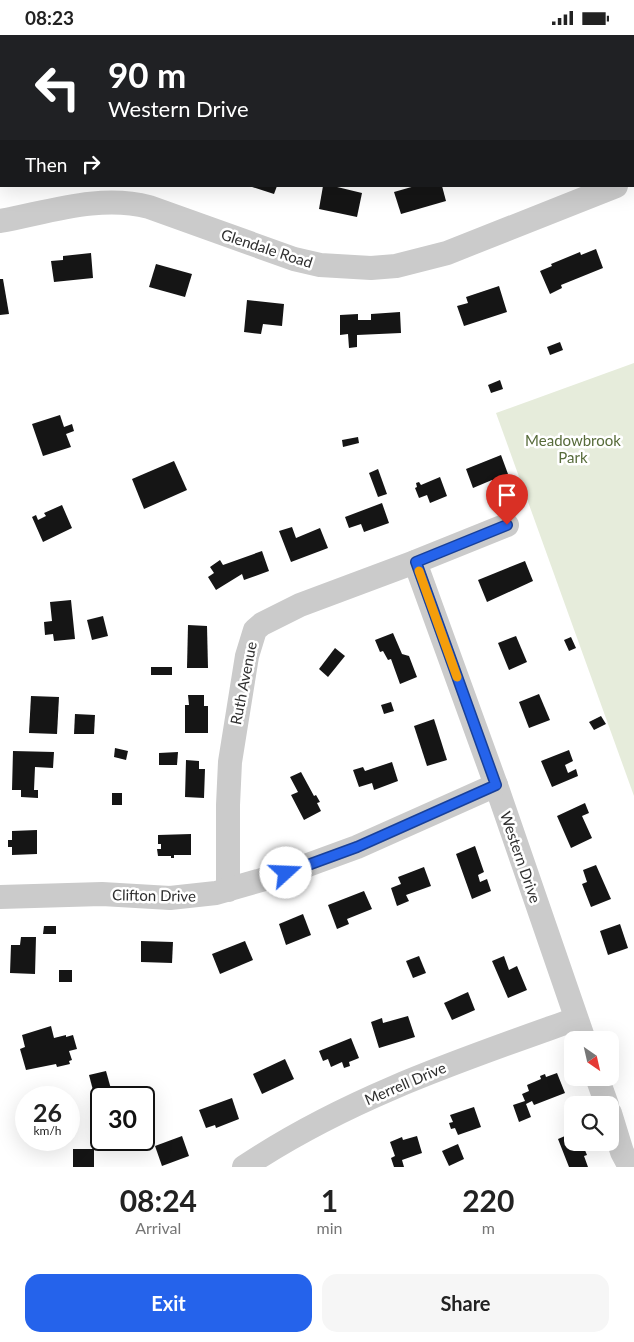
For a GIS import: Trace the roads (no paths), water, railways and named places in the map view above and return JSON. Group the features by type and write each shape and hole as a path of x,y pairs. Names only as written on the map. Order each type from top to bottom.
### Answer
{"street":[{"name":"Glendale Road","path":"0,221 115,194 294,259 328,266 371,268 396,266 447,253 613,187"},
{"name":"Ruth Avenue","path":"228,890 230,762 247,656 255,630 262,624 300,605 416,562 507,525"},
{"name":"Western Drive","path":"416,562 496,785 580,1030"},
{"name":"Clifton Drive","path":"0,897 102,894 170,898 203,896 286,873 357,847 496,785"},
{"name":"Merrell Drive","path":"244,1167 314,1124 361,1101 431,1071 580,1030"},
{"path":"619,1142 630,1167"}],"park label":[{"name":"Meadowbrook Park","path":"573,448"}]}
